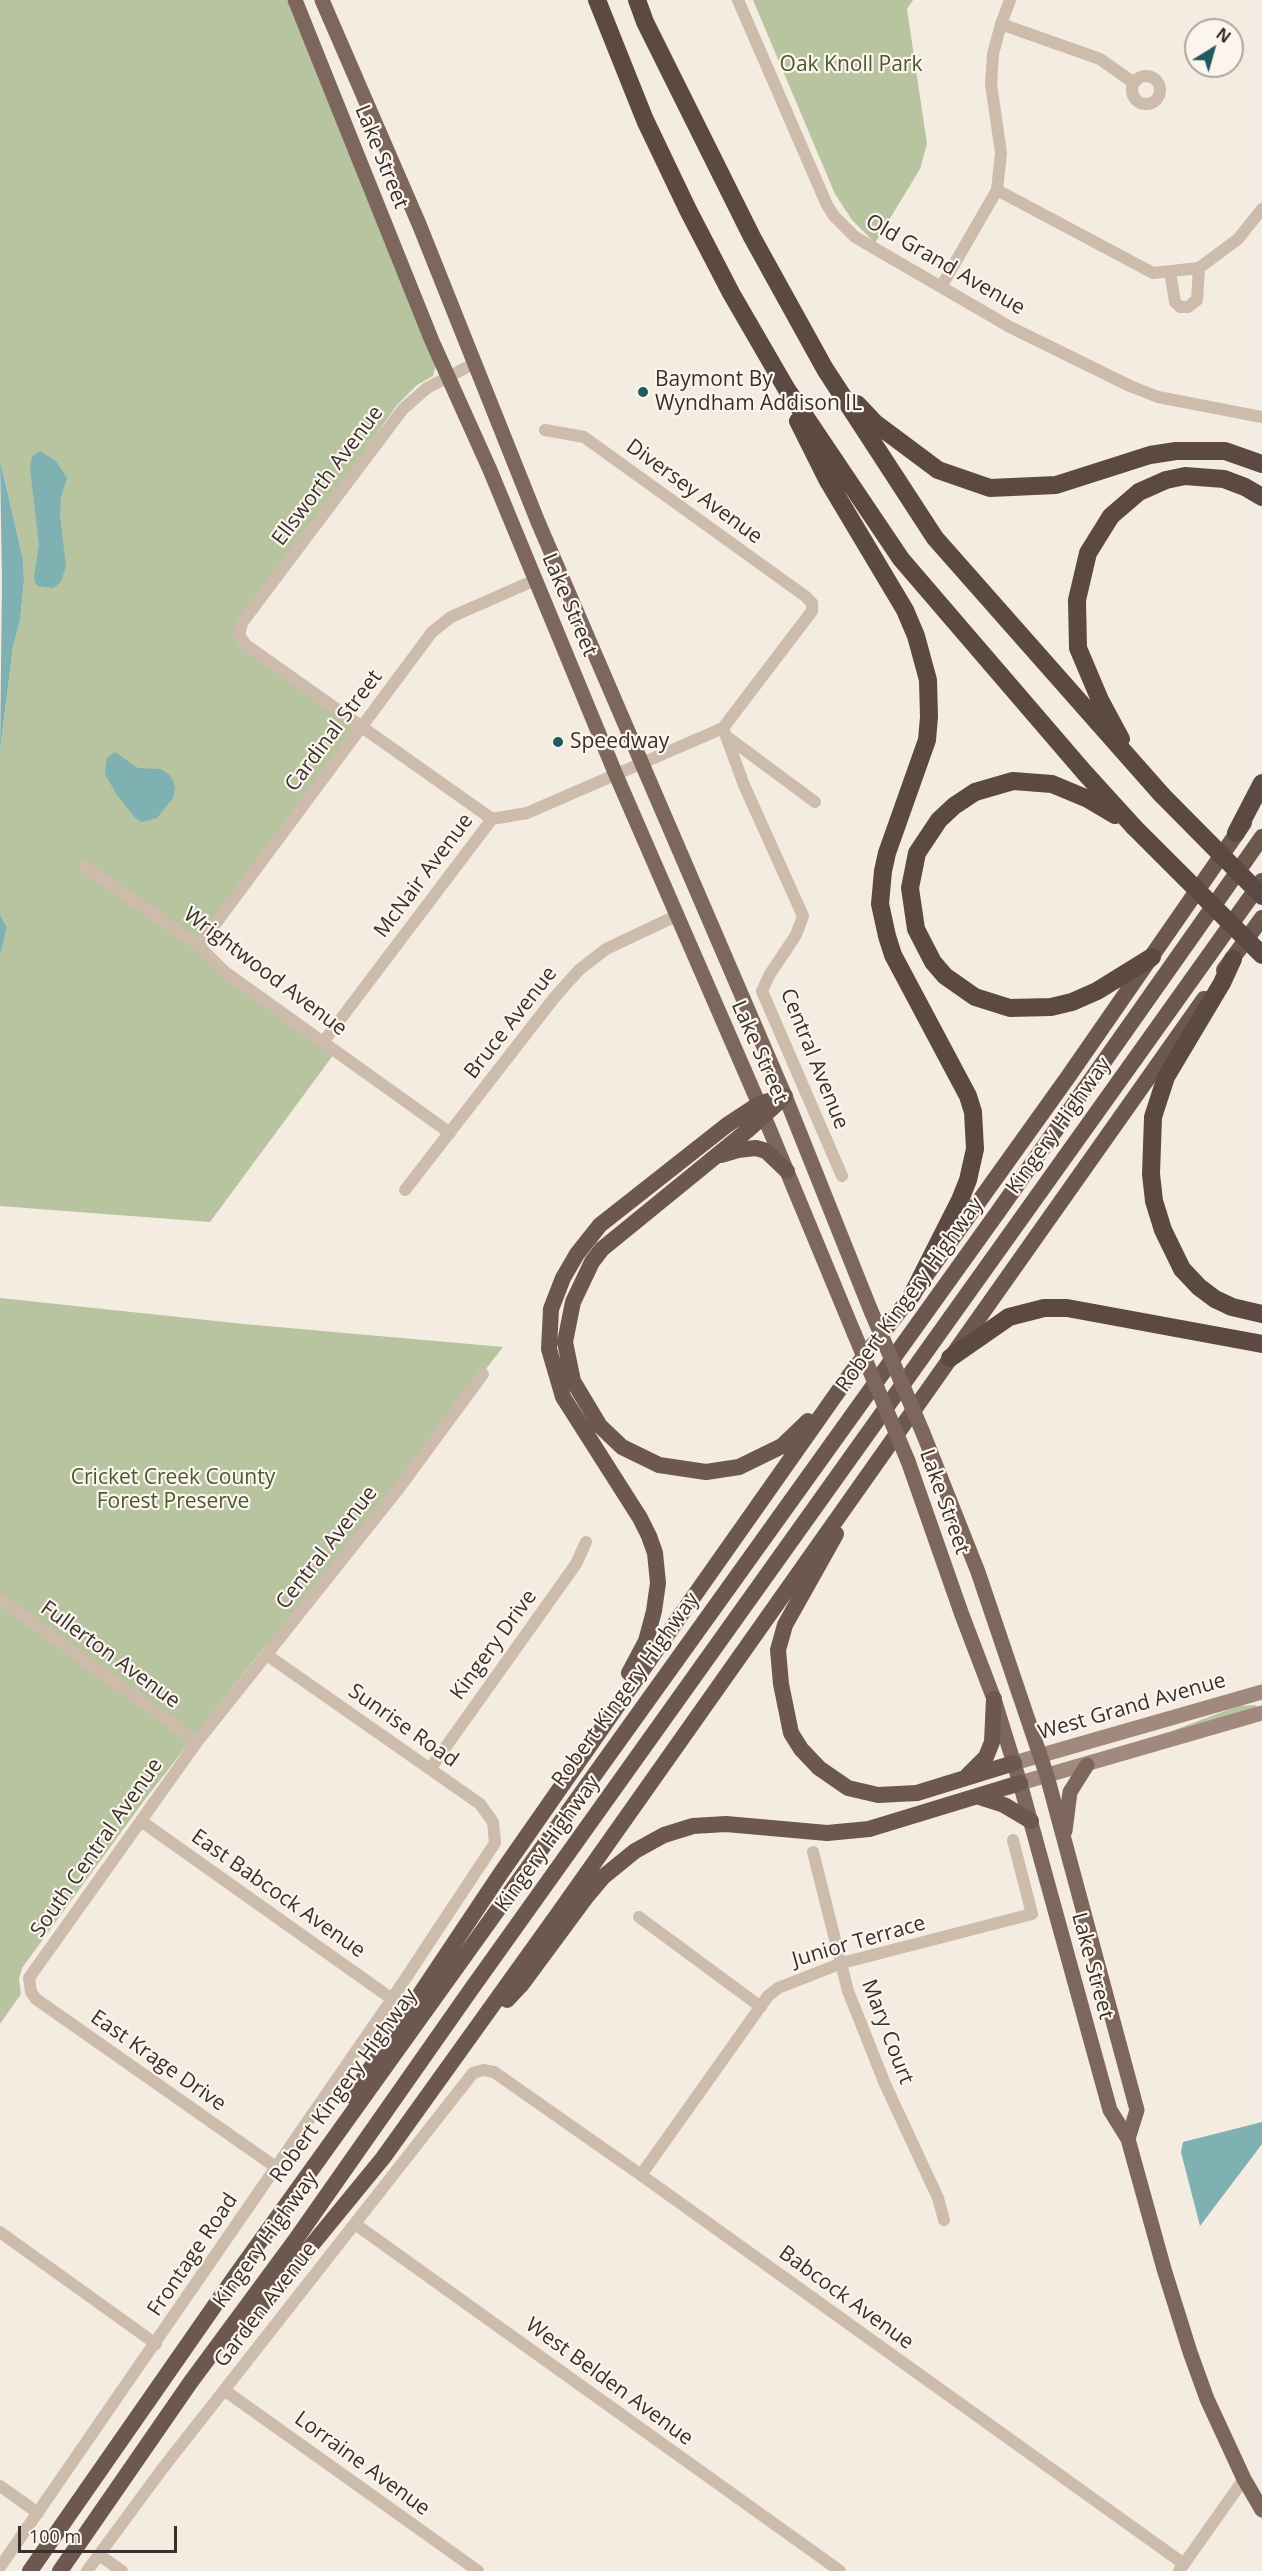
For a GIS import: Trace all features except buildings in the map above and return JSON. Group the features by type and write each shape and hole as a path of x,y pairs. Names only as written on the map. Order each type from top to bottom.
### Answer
{"highway":[{"path":"597,0 645,120 731,292 786,388 902,559 1084,772 1134,827 1262,955"},
{"path":"637,0 645,22 752,237 825,369 935,538 1140,772 1262,896"},
{"path":"825,369 876,423 938,470 990,488 1056,485 1150,455 1176,451 1225,451 1262,464"},
{"path":"786,388 803,434 905,610 916,636 928,680 930,717 927,740 887,853 880,904 886,936 893,955 968,1096 973,1112 975,1149 968,1180 960,1200 912,1295"},
{"path":"1140,772 1100,700 1078,648 1077,600 1088,553 1111,516 1139,492 1166,480 1185,476 1224,479 1262,497"},
{"path":"1134,827 1088,799 1052,784 1013,781 975,792 954,806 927,835 917,853 910,888 912,908 922,945 945,976 975,997 1010,1008 1051,1007 1072,1002 1152,957"},
{"path":"1236,833 1262,783"},
{"path":"236,2275 377,2057 501,1873 849,1376 912,1295 1262,798"},
{"name":"Robert Kingery Highway","path":"30,2571 236,2275 998,1212 1262,837"},
{"name":"Kingery Highway","path":"60,2571 1262,881"},
{"path":"142,2453 383,2158 1262,918"},
{"path":"1233,959 1222,983 1166,1077 1153,1117 1150,1174 1154,1201 1168,1244 1190,1278 1215,1299 1232,1307 1262,1314"},
{"path":"501,1873 636,1662 651,1626 657,1590 657,1569 649,1536 563,1397 549,1349 550,1309 563,1278 577,1254 600,1225 727,1125 785,1096"},
{"path":"761,1110 715,1158 602,1249 587,1272 573,1302 565,1342 573,1381 592,1415 622,1447 647,1461 690,1472 725,1471 752,1462 782,1446 800,1430 849,1376"},
{"path":"715,1158 738,1150 756,1148 766,1151 787,1171"},
{"path":"950,1358 1009,1317 1044,1308 1067,1308 1262,1344"},
{"path":"878,1460 785,1625 778,1650 781,1684 791,1732 801,1749 819,1768 848,1788 878,1795 917,1793 1014,1763"},
{"path":"966,1777 987,1757 992,1742 994,1699"},
{"path":"463,2046 522,1984 603,1877 636,1851 664,1835 693,1826 726,1824 827,1833 869,1829 1020,1783"},
{"path":"979,1797 1004,1804 1031,1821"}],"main road":[{"name":"Lake Street","path":"295,0 410,288 787,1171 908,1461 962,1616 994,1699 1031,1821 1110,2110 1128,2139 1190,2352 1207,2399 1244,2479 1262,2510"},
{"name":"Lake Street","path":"322,1 418,224 473,364 640,764 785,1096 978,1572 1041,1755 1137,2110 1128,2139"},
{"path":"357,152 383,142"},
{"name":"West Grand Avenue","path":"1014,1763 1262,1692"},
{"name":"West Grand Avenue","path":"1020,1783 1262,1713"},
{"path":"1064,1840 1070,1792 1087,1765"}],"street":[{"name":"Old Grand Avenue","path":"738,0 834,216 863,243 1010,327 1130,387 1158,397 1262,417"},
{"path":"941,287 997,190 1001,153 991,84 993,54 1010,0"},
{"path":"1001,24 1100,59 1134,83"},
{"path":"997,190 1153,273 1199,268 1238,239 1262,208"},
{"path":"1170,271 1175,302 1188,308 1197,300 1199,268"},
{"name":"Ellsworth Avenue","path":"362,727 246,645 239,635 242,623 403,409 427,388 473,364"},
{"name":"Diversey Avenue","path":"545,430 584,437 812,603 812,611 802,627 724,732"},
{"name":"Cardinal Street","path":"200,946 432,632 451,617 535,580"},
{"path":"362,727 492,819"},
{"path":"724,732 815,802"},
{"name":"McNair Avenue","path":"324,1041 492,819 527,813 640,764 724,732"},
{"name":"Central Avenue","path":"724,732 744,785 803,916 796,935 770,974 762,991 842,1176"},
{"name":"Wrightwood Avenue","path":"84,866 200,946 225,972 450,1132"},
{"name":"Bruce Avenue","path":"405,1190 554,998 579,970 606,949 678,915"},
{"name":"Central Avenue","path":"197,1742 400,1486 483,1374"},
{"name":"Kingery Drive","path":"430,1769 576,1564 586,1542"},
{"name":"Fullerton Avenue","path":"0,1599 197,1742"},
{"name":"Sunrise Road","path":"267,1655 480,1804 494,1822 495,1843"},
{"name":"South Central Avenue","path":"29,1978 197,1742"},
{"name":"East Babcock Avenue","path":"141,1821 392,1999"},
{"name":"Junior Terrace","path":"641,2175 761,2007 778,1988 842,1964 1032,1914 1013,1840"},
{"name":"Frontage Road","path":"0,2567 277,2168 495,1843"},
{"name":"Mary Court","path":"813,1852 848,1991 885,2084 938,2198 944,2220"},
{"path":"639,1917 761,2007"},
{"name":"East Krage Drive","path":"29,1978 31,1992 36,1999 277,2168"},
{"name":"Babcock Avenue","path":"483,2070 494,2072 641,2175 1182,2567"},
{"name":"Garden Avenue","path":"87,2571 224,2390 473,2073 483,2070"},
{"name":"West Belden Avenue","path":"355,2224 840,2571"},
{"path":"0,2232 156,2344"},
{"name":"Lorraine Avenue","path":"224,2390 478,2571"},
{"path":"1182,2567 1244,2479"},
{"path":"0,2486 39,2513"},
{"path":"99,2555 122,2571"}],"green space":[{"path":"0,0 287,0 437,362 433,376 417,385 397,405 234,636 240,646 355,727 229,899 202,955 334,1054 210,1222 0,1206 0,956 7,927 0,915 0,750 24,582 23,559 0,460"},
{"name":"Oak Knoll Park","path":"753,0 913,0 907,9 927,144 920,169 875,243 852,220 835,194"},
{"name":"Cricket Creek County Forest Preserve","path":"0,1298 244,1324 503,1347 314,1590 259,1654 146,1798 22,1968 19,1979 21,1994 0,2024"},
{"path":"1256,1705 1257,1708 1169,1732 1238,1706"}],"water":[{"path":"40,451 56,461 67,478 61,497 60,516 66,566 61,582 53,588 38,586 34,576 39,545 30,468 32,457"},
{"path":"0,460 23,559 24,582 0,750 2,583"},
{"path":"115,752 138,768 160,769 169,774 175,788 173,798 157,818 142,822 135,818 117,795 105,774 107,758"},
{"path":"0,915 7,927 0,956"},
{"path":"1262,2122 1262,2144 1200,2226 1181,2152 1183,2142"}],"place":[{"name":"Baymont By Wyndham Addison IL","path":"643,392"},
{"name":"Speedway","path":"558,742"}]}
